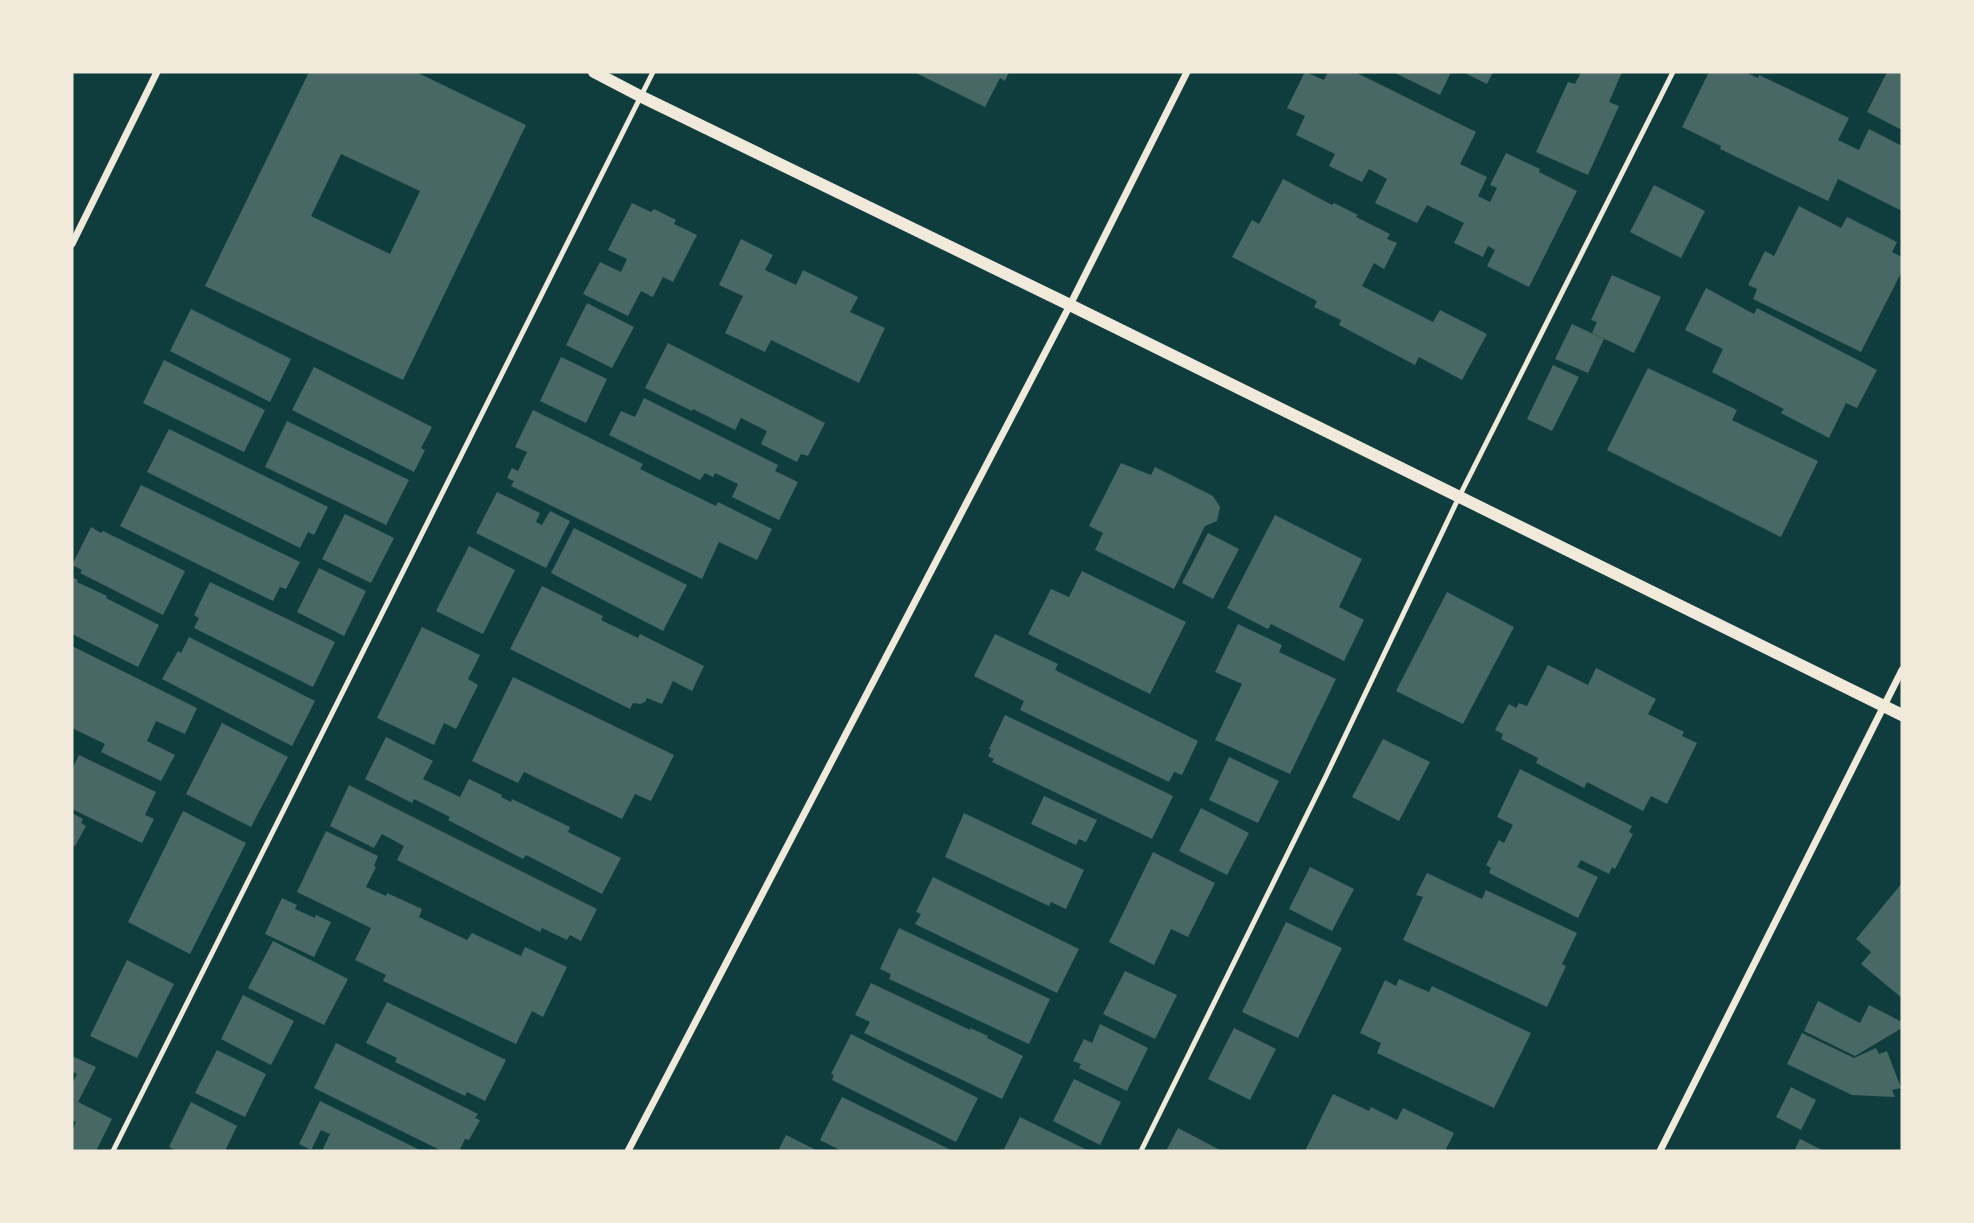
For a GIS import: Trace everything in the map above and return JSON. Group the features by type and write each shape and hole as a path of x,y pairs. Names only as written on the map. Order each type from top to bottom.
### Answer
{"street":[{"path":"72,244 157,72"},
{"path":"594,72 1902,715"},
{"path":"628,1151 1070,305 1186,72"},
{"path":"1660,1151 1902,670"}],"lane":[{"path":"113,1151 653,72"},
{"path":"1141,1151 1326,776 1459,497 1673,72"}],"building":[{"path":"309,72 416,72 526,125 403,380 205,286","holes":["341,154 420,191 390,254 311,216"]},
{"path":"914,72 1009,72 1005,81 1000,78 985,107"},
{"path":"1305,72 1324,80 1328,72 1355,72 1476,132 1460,164 1487,177 1478,196 1490,202 1497,188 1490,185 1506,153 1577,191 1529,287 1487,266 1495,250 1488,246 1483,257 1454,243 1464,223 1427,205 1417,223 1375,203 1387,179 1369,169 1362,182 1329,166 1335,154 1296,135 1305,116 1287,108"},
{"path":"1393,72 1451,72 1440,95"},
{"path":"1463,72 1493,72 1487,84"},
{"path":"1581,72 1622,72 1609,102 1619,106 1588,175 1536,152 1568,82 1575,84"},
{"path":"1709,72 1745,72 1758,78 1759,75 1849,118 1838,140 1859,150 1869,129 1902,146 1902,211 1838,179 1828,201 1720,149 1721,146 1682,127"},
{"path":"1887,72 1902,72 1902,130 1867,112"},
{"path":"1283,179 1332,205 1334,203 1358,215 1356,217 1390,234 1387,239 1397,243 1384,269 1374,263 1362,286 1433,322 1440,310 1487,334 1462,380 1419,357 1415,365 1339,325 1341,320 1314,307 1317,301 1232,257 1252,220 1259,224"},
{"path":"1654,185 1705,211 1681,258 1630,232"},
{"path":"632,203 651,212 654,209 676,220 674,224 697,235 673,282 663,277 653,297 641,291 628,316 583,294 600,262 621,272 627,259 608,250"},
{"path":"1799,206 1841,228 1847,217 1897,242 1892,252 1902,257 1902,271 1861,352 1753,299 1757,289 1748,285 1765,251 1774,256"},
{"path":"741,239 773,255 765,270 796,285 803,270 858,297 850,312 885,328 859,383 771,340 765,352 725,333 743,296 719,285"},
{"path":"1612,275 1661,297 1634,353 1592,333 1597,322 1591,320"},
{"path":"1706,288 1754,314 1757,308 1877,370 1857,408 1846,403 1829,438 1781,413 1784,409 1712,372 1723,349 1685,330"},
{"path":"587,303 634,327 612,368 566,345"},
{"path":"191,309 291,359 270,402 170,351"},
{"path":"1572,324 1604,339 1588,373 1555,359"},
{"path":"668,343 825,423 808,456 801,454 797,462 761,444 767,431 741,418 735,430 645,388"},
{"path":"561,357 607,379 586,423 540,401"},
{"path":"164,360 265,410 244,452 143,403"},
{"path":"1553,365 1579,377 1552,431 1527,419"},
{"path":"314,367 432,427 421,448 425,450 414,472 292,410"},
{"path":"1648,368 1737,410 1732,420 1818,461 1781,537 1607,450"},
{"path":"644,398 778,465 775,471 798,482 779,520 732,497 738,484 715,473 713,477 705,473 700,480 609,435 621,411 635,417"},
{"path":"533,410 643,464 640,469 716,506 718,502 772,529 757,560 719,542 702,579 511,486 514,481 507,478 512,468 518,471 527,452 515,447"},
{"path":"287,421 409,480 386,525 265,467"},
{"path":"169,429 328,507 314,535 308,532 300,548 147,472"},
{"path":"1121,463 1151,475 1155,467 1213,496 1220,507 1217,521 1205,526 1174,589 1095,550 1103,533 1089,526"},
{"path":"141,485 300,562 286,589 280,587 273,601 120,526"},
{"path":"497,492 540,513 536,522 542,525 550,511 570,521 546,568 476,533"},
{"path":"345,514 394,538 371,583 322,559"},
{"path":"1275,515 1362,559 1339,607 1364,620 1344,661 1271,624 1268,629 1227,608"},
{"path":"91,527 185,571 163,615 80,573 82,570 72,565"},
{"path":"574,528 687,585 663,631 551,573"},
{"path":"1208,533 1239,549 1213,599 1182,583"},
{"path":"469,546 515,570 483,634 436,611"},
{"path":"319,568 366,591 344,636 297,612"},
{"path":"1082,571 1186,622 1150,694 1028,634 1051,589 1069,597"},
{"path":"72,577 159,625 138,667 72,634"},
{"path":"210,582 335,642 313,687 194,628 199,618 194,615"},
{"path":"542,586 603,616 601,620 638,638 640,634 704,666 692,691 673,681 662,704 647,698 640,704 633,703 630,709 510,649"},
{"path":"1447,592 1514,627 1463,724 1396,691"},
{"path":"1238,624 1282,645 1279,652 1336,679 1290,774 1215,740 1242,684 1215,672"},
{"path":"422,627 480,655 468,679 478,685 456,729 444,723 434,745 377,718"},
{"path":"995,634 1058,664 1055,670 1198,741 1182,775 1174,772 1169,782 1020,710 1024,701 974,676"},
{"path":"189,637 315,701 292,746 162,679"},
{"path":"72,646 197,708 185,734 156,721 147,741 175,755 161,781 101,752 105,744 72,728"},
{"path":"1548,665 1588,685 1596,668 1656,699 1648,714 1684,732 1682,736 1697,743 1667,804 1651,796 1643,811 1587,782 1584,788 1536,763 1538,758 1501,739 1503,734 1495,730 1509,704 1516,708 1519,703 1527,706"},
{"path":"513,677 674,755 651,801 635,794 622,819 524,772 518,783 472,761"},
{"path":"1005,715 1173,796 1152,839 992,762 994,759 988,756 991,750 989,749"},
{"path":"222,723 288,757 251,827 186,794"},
{"path":"386,737 433,761 423,779 460,797 469,779 511,802 512,799 570,827 568,832 621,858 602,894 526,855 523,859 414,799 412,803 365,779"},
{"path":"1383,739 1430,762 1399,821 1352,797"},
{"path":"79,755 156,792 145,815 154,819 142,843 72,809 72,769"},
{"path":"1229,757 1279,781 1258,823 1209,800"},
{"path":"1520,769 1632,826 1629,832 1633,834 1615,869 1612,867 1609,874 1581,860 1577,867 1598,877 1578,918 1489,873 1491,868 1486,865 1499,840 1504,843 1513,825 1497,817"},
{"path":"349,785 597,909 581,941 570,935 567,940 542,928 540,932 397,860 404,846 382,834 374,848 330,826"},
{"path":"1044,796 1097,820 1086,842 1079,839 1076,845 1031,824"},
{"path":"1201,808 1249,833 1227,875 1179,851"},
{"path":"183,811 246,843 190,954 128,922"},
{"path":"72,813 83,819 81,823 86,826 75,846 72,845"},
{"path":"964,813 1084,870 1066,909 1051,902 1049,906 945,857"},
{"path":"326,831 378,856 374,866 376,867 366,887 422,909 419,917 467,940 472,933 521,956 525,947 567,967 543,1017 532,1011 516,1044 383,981 386,975 355,960 371,928 297,892"},
{"path":"1153,852 1215,883 1188,937 1171,929 1154,965 1109,942"},
{"path":"1310,867 1354,889 1332,931 1289,909"},
{"path":"1427,873 1482,899 1486,890 1577,933 1562,964 1566,966 1547,1007 1403,940 1423,897 1416,895"},
{"path":"933,877 1079,949 1057,993 915,924 921,914 916,912"},
{"path":"1902,883 1902,998 1861,964 1871,952 1856,939"},
{"path":"282,898 297,905 295,909 331,922 314,957 265,934"},
{"path":"1286,922 1342,948 1298,1038 1242,1012"},
{"path":"899,928 1050,999 1029,1044 889,979 891,974 880,969"},
{"path":"273,941 348,979 324,1025 248,988"},
{"path":"127,960 174,984 137,1058 90,1036"},
{"path":"1125,971 1177,995 1155,1039 1103,1014"},
{"path":"1399,979 1429,992 1432,986 1531,1033 1494,1108 1377,1053 1381,1043 1360,1033 1385,980 1396,986"},
{"path":"871,983 988,1036 987,1038 1023,1056 1002,1099 864,1033 870,1022 855,1015"},
{"path":"243,995 294,1021 271,1065 221,1039"},
{"path":"1818,1001 1860,1023 1869,1005 1902,1022 1902,1028 1855,1056 1804,1031"},
{"path":"387,1002 506,1060 485,1101 467,1092 465,1096 395,1062 397,1058 366,1043"},
{"path":"1100,1024 1148,1048 1127,1091 1079,1068 1081,1064 1073,1061 1084,1039 1092,1043"},
{"path":"1234,1028 1276,1049 1250,1100 1208,1079"},
{"path":"1802,1033 1854,1058 1876,1048 1879,1054 1887,1051 1901,1088 1892,1090 1895,1097 1852,1095 1787,1064"},
{"path":"851,1034 978,1098 956,1142 832,1080 834,1075 831,1074"},
{"path":"336,1043 478,1114 475,1118 480,1120 469,1140 465,1139 459,1151 442,1151 314,1088"},
{"path":"217,1050 266,1074 245,1117 195,1093"},
{"path":"72,1056 96,1067 78,1102 112,1119 96,1151 72,1151 72,1131 76,1122 72,1120 72,1084 77,1074 72,1071"},
{"path":"1074,1079 1121,1102 1100,1145 1053,1121"},
{"path":"1791,1087 1816,1100 1801,1130 1776,1117"},
{"path":"1333,1094 1369,1111 1371,1107 1397,1120 1403,1108 1454,1133 1445,1151 1305,1151"},
{"path":"842,1097 953,1151 842,1151 820,1140"},
{"path":"320,1101 422,1151 322,1151 330,1134 321,1130 311,1150 299,1144"},
{"path":"191,1102 237,1126 225,1151 177,1151 169,1147"},
{"path":"1020,1117 1089,1151 1003,1151"},
{"path":"1178,1128 1222,1151 1166,1151"},
{"path":"786,1135 818,1151 778,1151"},
{"path":"1800,1139 1824,1151 1794,1151"}]}
